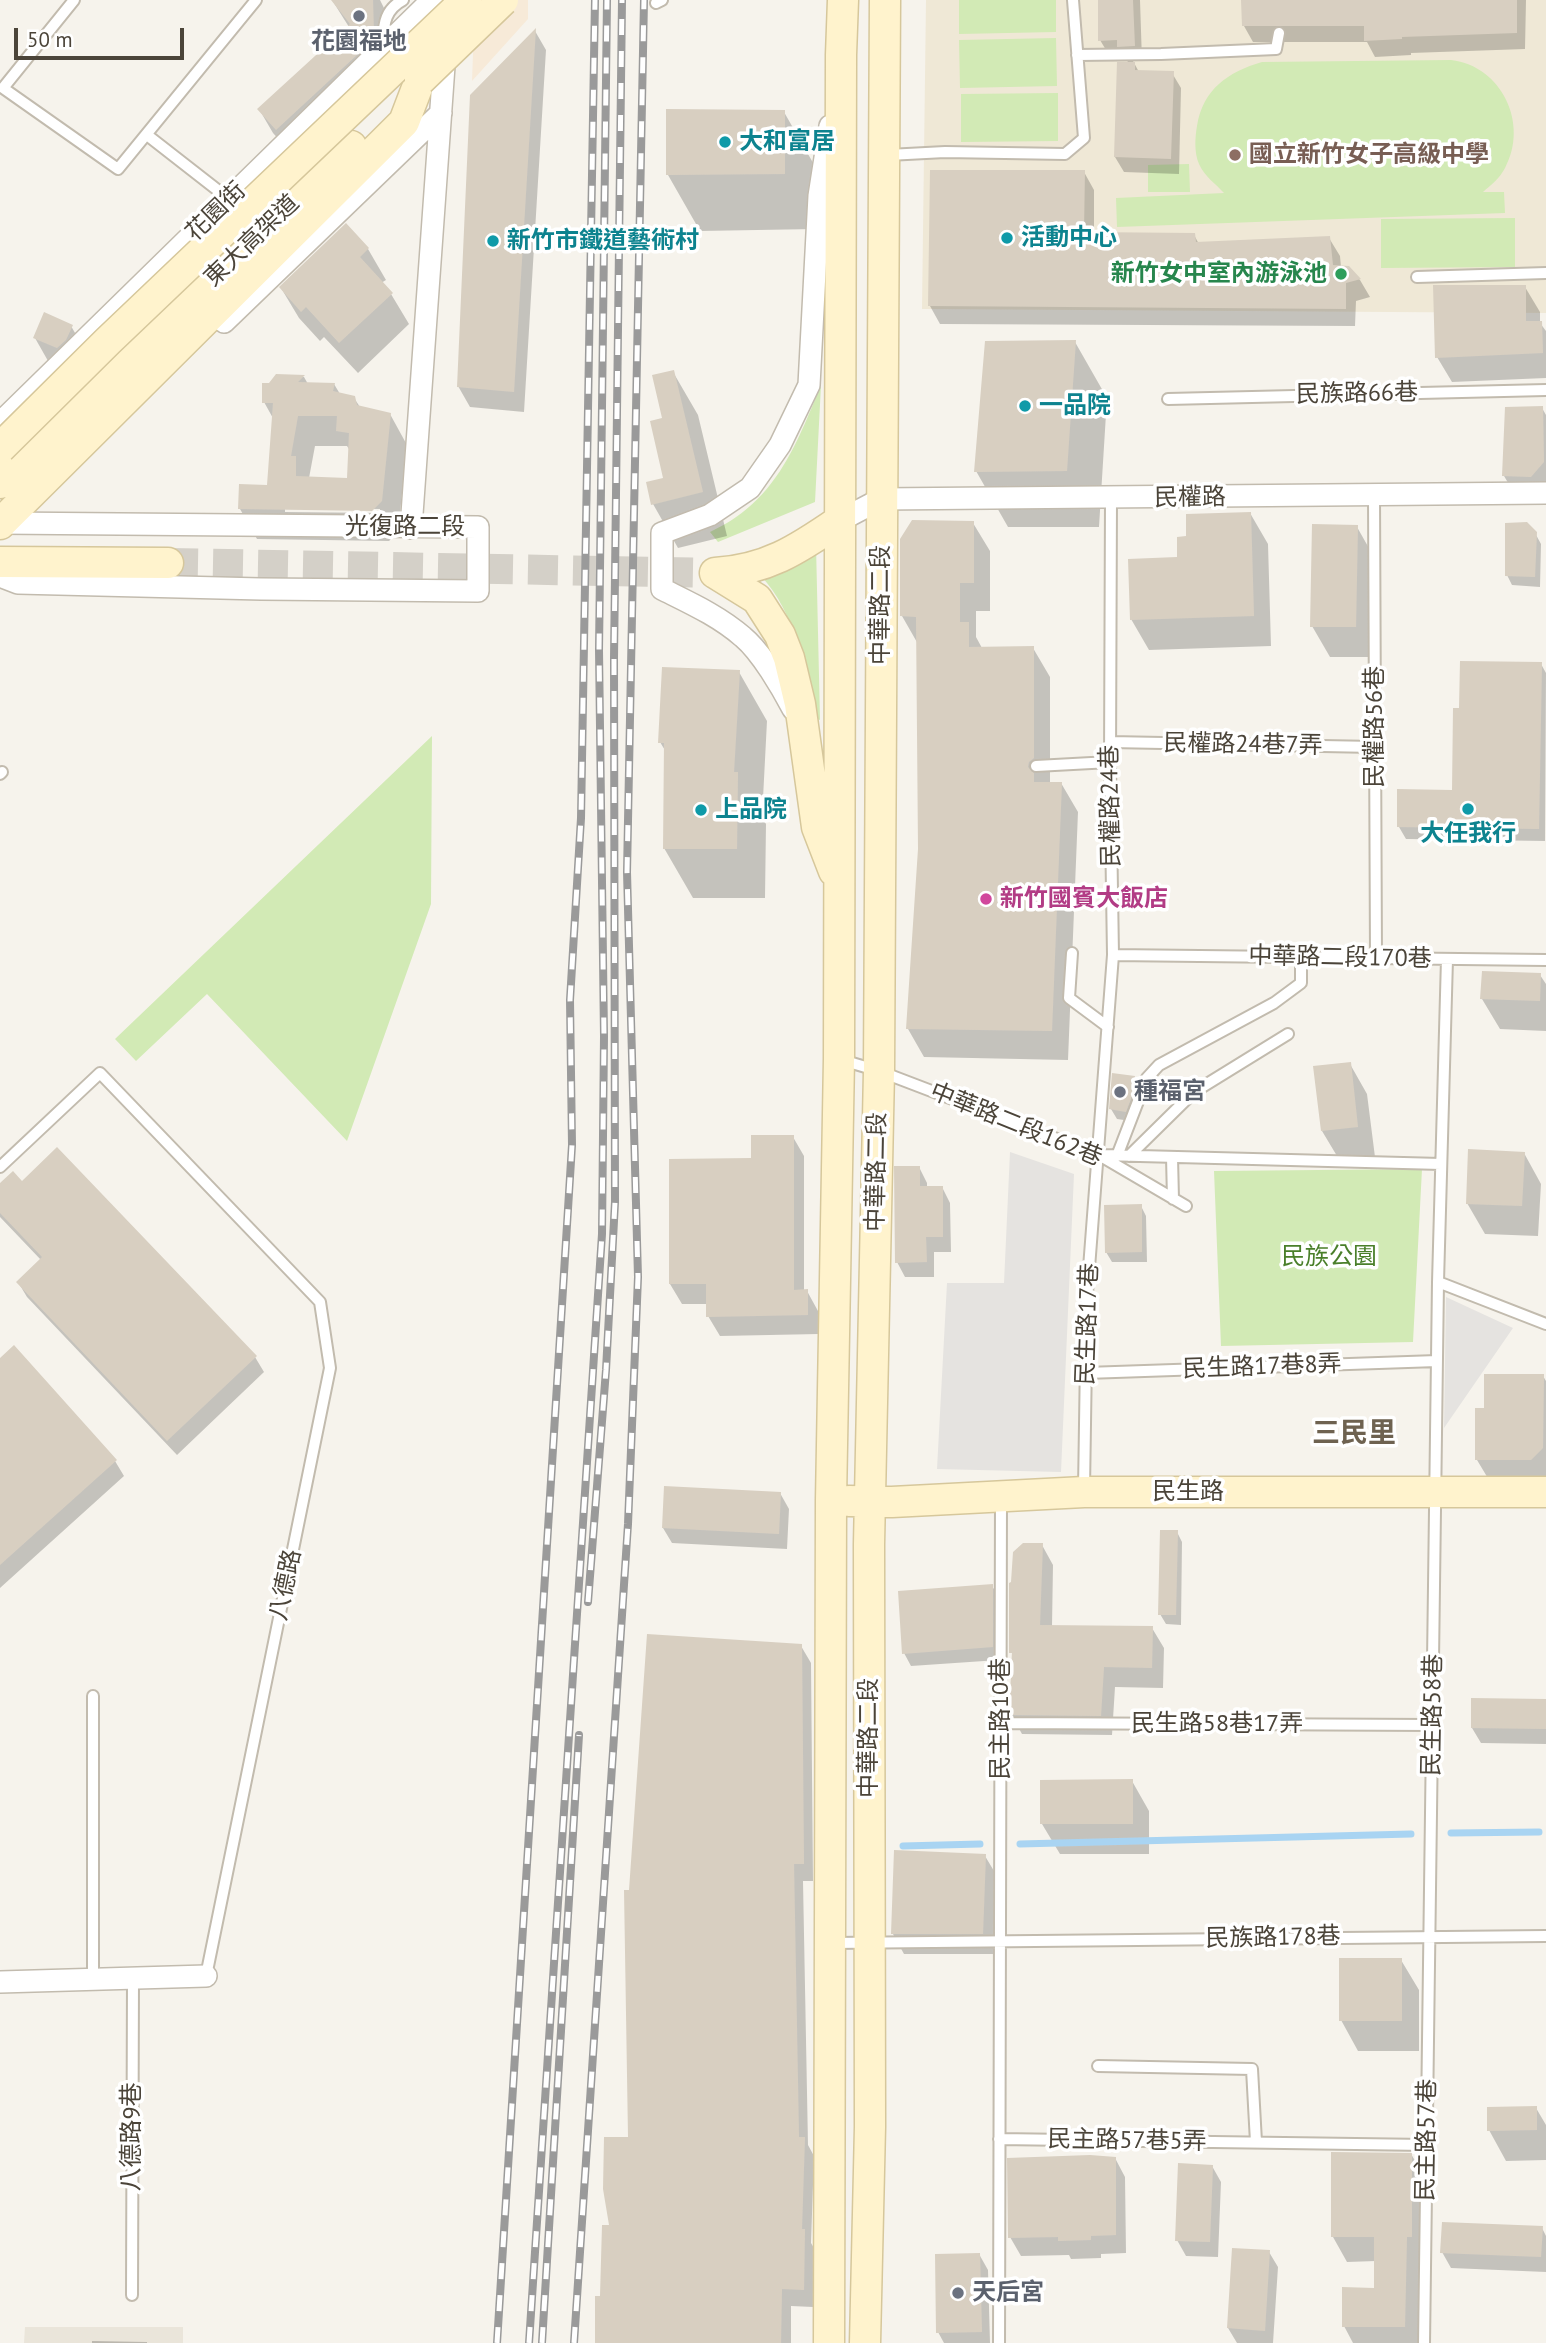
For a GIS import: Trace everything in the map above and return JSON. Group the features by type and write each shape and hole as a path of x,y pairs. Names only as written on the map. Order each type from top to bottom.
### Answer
{"street":[{"name":"花園街","path":"0,423 432,0"},
{"path":"411,528 449,0"},
{"name":"東大高架道","path":"0,449 108,341 466,0"},
{"name":"東大高架道","path":"0,483 503,0"},
{"name":"中華路二段","path":"829,2343 831,1500 839,1059 843,0"},
{"name":"中華路二段","path":"865,2343 871,1942 869,1503 879,1071 885,0"},
{"name":"中華路二段","path":"803,726 779,684 745,638 707,611 662,589 662,533 710,515 750,488 780,445 809,385 819,196 841,55"},
{"path":"0,523 404,122 420,80"},
{"path":"0,523 24,514 441,113"},
{"name":"民權路","path":"839,521 881,499 1546,493"},
{"path":"839,521 803,546 773,561 741,572 715,573 757,600 774,625 789,657 803,726 817,827 840,886"},
{"name":"光復路二段","path":"0,523 478,527 478,591 18,583 0,576"},
{"path":"0,562 168,563"},
{"name":"民生路","path":"831,1500 869,1503 1084,1492 1546,1492"},
{"name":"八德路","path":"0,1982 206,1976"}],"lane":[{"path":"74,0 2,88 118,169 256,0"},
{"path":"381,50 384,20 389,11 403,0"},
{"path":"884,155 945,152 1065,154 1084,138 1073,0"},
{"path":"1077,55 1276,49 1279,33"},
{"path":"147,135 229,199"},
{"path":"1417,277 1546,273"},
{"name":"民族路66巷","path":"1168,399 1546,390"},
{"name":"民權路56巷","path":"1374,496 1376,958"},
{"name":"民權路24巷","path":"1100,1155 1113,956 1110,762 1111,499"},
{"name":"民權路24巷7弄","path":"1110,742 1375,747"},
{"path":"1036,766 1110,762"},
{"path":"1072,953 1069,998 1108,1027"},
{"name":"中華路二段170巷","path":"1113,956 1447,959 1437,1361"},
{"path":"1123,1156 1147,1077 1159,1065 1274,1003 1301,983 1301,957"},
{"path":"1447,959 1546,960"},
{"path":"1123,1156 1194,1092 1288,1034"},
{"name":"中華路二段162巷","path":"839,1059 879,1071 1100,1155 1186,1206"},
{"name":"八德路","path":"1,1165 100,1073 320,1302 330,1368 206,1976"},
{"path":"1100,1155 1441,1164"},
{"name":"民生路17巷","path":"1084,1492 1087,1294 1100,1155"},
{"path":"1172,1157 1173,1199"},
{"path":"1438,1282 1546,1324"},
{"name":"民生路17巷8弄","path":"1086,1373 1437,1361"},
{"name":"民生路58巷","path":"1429,1937 1437,1361"},
{"name":"民主路10巷","path":"1000,1941 1001,1497"},
{"path":"93,1696 93,1979"},
{"name":"民生路58巷17弄","path":"1000,1723 1433,1725"},
{"name":"民族路178巷","path":"831,1942 1546,1936"},
{"name":"民主路57巷","path":"1424,2343 1429,1937"},
{"path":"999,2343 1000,1941"},
{"name":"八德路9巷","path":"132,2295 133,1978"},
{"path":"1098,2066 1252,2070 1255,2143"},
{"name":"民主路57巷5弄","path":"999,2139 1427,2145"}],"shaded area":[{"path":"475,0 528,0 528,19 472,81"},
{"name":"國立新竹女子高級中學","path":"926,0 1546,0 1546,313 922,309"},
{"path":"1010,1152 1074,1174 1061,1472 937,1469 947,1283 1004,1283"},
{"path":"1446,1297 1513,1328 1444,1428"},
{"path":"25,2327 183,2327 183,2343 24,2343"}],"green space":[{"path":"959,0 1056,0 1056,32 959,34"},
{"path":"1056,38 1057,86 960,88 959,40"},
{"path":"1451,60 1484,73 1497,85 1512,116 1512,151 1503,172 1483,192 1504,192 1505,213 1117,227 1116,198 1224,193 1199,164 1196,131 1200,113 1211,92 1238,71 1262,62"},
{"path":"1058,93 1058,141 961,142 961,94"},
{"path":"1189,164 1190,192 1148,192 1148,165"},
{"path":"1515,218 1515,267 1381,268 1381,219"},
{"path":"821,385 815,502 718,542 710,532 751,505 780,471 792,451"},
{"path":"816,545 820,720 815,718 797,642 783,607 760,575"},
{"path":"432,736 431,904 347,1141 207,994 136,1061 115,1039"},
{"name":"民族公園","path":"1422,1169 1413,1342 1221,1346 1214,1171"}],"building":[{"path":"331,0 373,0 374,33 364,33 357,55 276,130 257,109 350,24"},
{"path":"1098,0 1133,0 1135,46 1117,47 1117,40 1098,41"},
{"path":"1241,0 1517,0 1517,33 1364,41 1364,26 1242,26"},
{"name":"新竹市鐵道藝術村","path":"536,28 514,392 457,387 470,95"},
{"path":"1117,62 1135,62 1135,70 1174,71 1171,159 1114,157"},
{"name":"大和富居","path":"666,109 785,110 785,174 666,175"},
{"path":"930,170 1085,170 1084,232 1195,233 1196,242 1330,236 1333,265 1349,266 1361,279 1346,283 1346,309 928,306"},
{"path":"346,223 369,248 360,257 393,293 339,343 306,307 301,312 279,287"},
{"path":"1433,285 1526,285 1526,321 1542,321 1543,353 1435,358"},
{"path":"44,312 73,325 66,340 57,348 33,338"},
{"name":"一品院","path":"1076,340 1067,471 974,472 985,341"},
{"path":"674,370 703,492 651,505 646,482 663,478 650,421 662,418 652,375"},
{"path":"276,374 305,375 298,382 335,383 333,391 355,396 357,405 391,413 382,501 372,511 238,509 239,484 267,485 273,403 262,403 262,383 269,383","holes":["298,416 337,416 336,431 349,433 347,478 296,476 296,456 291,456"]},
{"path":"1543,406 1544,462 1531,477 1502,476 1505,407"},
{"path":"1251,512 1254,616 1130,620 1128,559 1177,557 1177,537 1186,536 1186,514"},
{"path":"912,520 974,521 974,583 960,583 960,622 969,622 969,647 1034,646 1034,758 1028,767 1034,773 1034,782 1062,782 1052,1031 906,1029 918,849 916,617 900,616 900,539"},
{"path":"1527,522 1537,532 1535,577 1505,576 1505,523"},
{"path":"1312,524 1358,525 1356,627 1310,627"},
{"path":"1460,661 1542,662 1539,829 1397,827 1397,789 1452,790 1453,708 1459,708"},
{"path":"662,667 740,670 734,772 738,772 737,849 663,849 664,743 658,743"},
{"path":"1482,971 1541,973 1540,1001 1480,999"},
{"path":"1351,1062 1358,1127 1321,1131 1313,1066"},
{"name":"種福宮","path":"1112,1073 1135,1076 1126,1112 1109,1109"},
{"path":"751,1135 794,1135 794,1290 808,1289 808,1315 706,1317 706,1284 669,1284 669,1159 751,1158"},
{"path":"57,1147 257,1356 167,1441 16,1282 42,1257 0,1213 0,1183 13,1171 22,1181"},
{"path":"1468,1149 1525,1152 1522,1206 1466,1204"},
{"path":"894,1166 920,1166 920,1186 943,1186 943,1237 926,1237 927,1262 895,1263"},
{"path":"1142,1204 1142,1252 1105,1253 1104,1205"},
{"path":"14,1345 117,1460 0,1565 0,1358"},
{"path":"1484,1374 1544,1374 1543,1448 1531,1460 1475,1460 1475,1408 1484,1408"},
{"path":"664,1486 781,1492 779,1534 662,1528"},
{"path":"1160,1530 1178,1530 1176,1615 1158,1615"},
{"path":"1023,1543 1043,1543 1040,1625 1153,1626 1152,1668 1104,1667 1101,1716 1009,1715 1012,1653 1009,1653 1009,1583 1013,1552"},
{"path":"993,1584 993,1647 902,1654 898,1591"},
{"path":"647,1634 802,1644 804,1864 794,1864 799,2137 805,2137 802,2229 805,2229 804,2290 782,2289 781,2343 595,2343 595,2296 600,2296 602,2225 609,2225 603,2189 604,2137 628,2137 624,1890 629,1890"},
{"path":"1471,1698 1546,1699 1546,1729 1471,1728"},
{"path":"1133,1779 1133,1824 1040,1824 1040,1780"},
{"path":"894,1850 986,1854 983,1934 891,1934"},
{"path":"1339,1958 1402,1958 1402,2021 1339,2021"},
{"path":"1537,2106 1537,2130 1487,2131 1487,2107"},
{"path":"1331,2152 1412,2153 1412,2237 1407,2237 1405,2327 1342,2327 1342,2287 1374,2288 1374,2237 1331,2237"},
{"path":"1090,2155 1116,2157 1116,2235 1091,2236 1091,2240 1058,2241 1058,2237 1008,2238 1007,2158"},
{"path":"1178,2163 1213,2165 1210,2242 1175,2241"},
{"path":"1442,2222 1543,2226 1541,2257 1440,2253"},
{"path":"1232,2248 1270,2250 1265,2331 1227,2328"},
{"name":"天后宮","path":"980,2253 982,2332 936,2333 935,2254"}],"waterway":[{"path":"1451,1833 1539,1832"},
{"path":"1020,1844 1411,1834"},
{"path":"903,1846 980,1844"}],"tunnel":[{"path":"168,563 715,573"}],"railway":[{"path":"497,2343 572,1145 570,1000 581,818 595,0"},
{"path":"529,2343 602,1234 604,1036 599,650 607,0"},
{"path":"588,1602 606,1370 615,1202 614,658 622,0"},
{"path":"574,2343 628,1524 638,1277 627,872 644,0"},
{"path":"542,2343 579,1735"}],"place":[{"name":"花園福地","path":"359,16"},
{"name":"大和富居","path":"725,142"},
{"name":"國立新竹女子高級中學","path":"1235,155"},
{"name":"活動中心","path":"1007,238"},
{"name":"新竹市鐵道藝術村","path":"493,241"},
{"name":"新竹女中室內游泳池","path":"1341,274"},
{"name":"一品院","path":"1025,406"},
{"name":"大任我行","path":"1468,809"},
{"name":"上品院","path":"701,810"},
{"name":"新竹國賓大飯店","path":"986,899"},
{"name":"種福宮","path":"1120,1092"},
{"name":"天后宮","path":"958,2293"}],"district":[{"name":"三民里","path":"1354,1434"}]}
